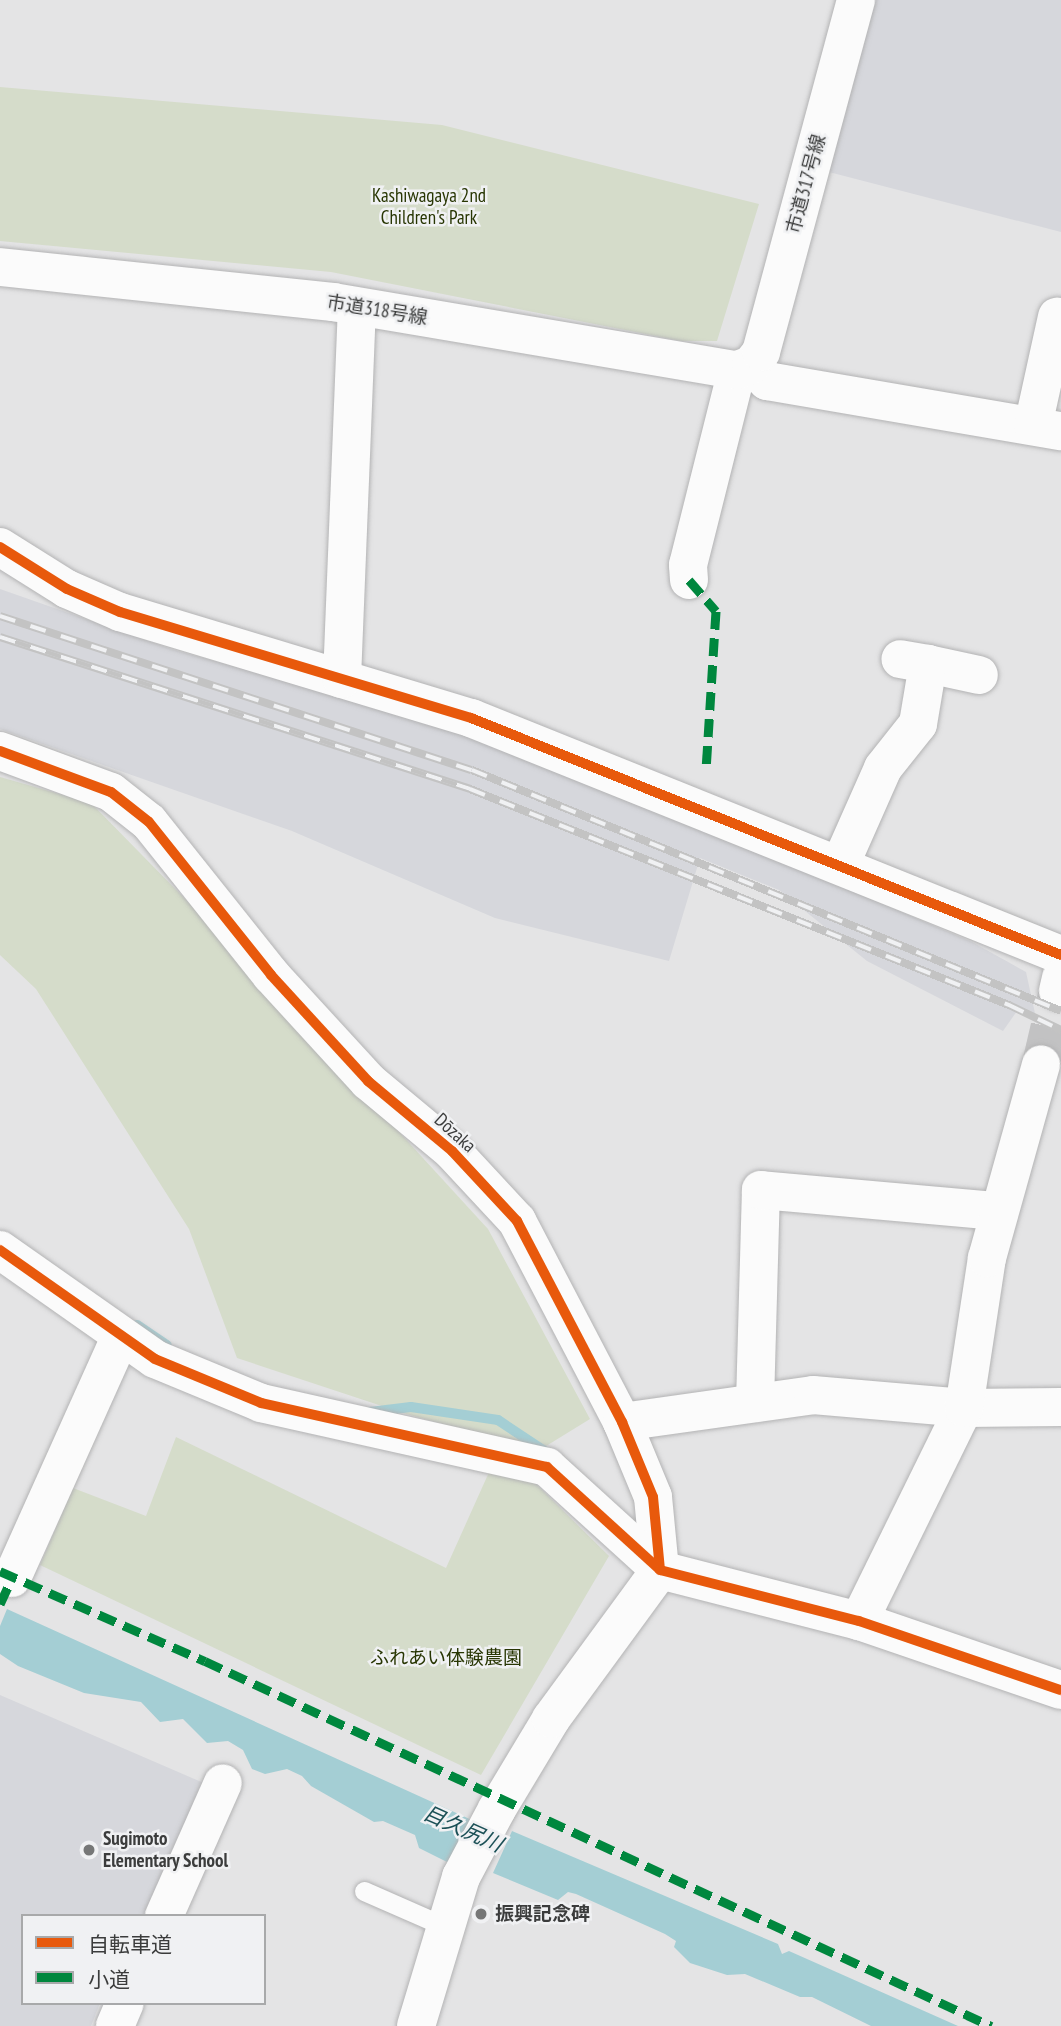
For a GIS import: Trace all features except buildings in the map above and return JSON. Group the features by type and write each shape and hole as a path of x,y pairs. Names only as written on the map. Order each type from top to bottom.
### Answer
{"street":[{"name":"市道317号線","path":"689,580 688,565 744,368 761,352 856,0"},
{"name":"市道318号線","path":"0,267 151,280 357,307 744,368"},
{"path":"342,679 357,307"},
{"path":"744,368 767,381 1047,428 1057,317"},
{"path":"0,548 67,589 120,612 471,718 841,863 1060,974"},
{"path":"841,863 883,768 918,724 914,662 979,676"},
{"name":"Dōzaka","path":"0,751 111,792 173,849 271,975 368,1081 452,1151 517,1221 622,1422 653,1497 660,1570"},
{"path":"859,1621 964,1408 998,1211 1041,1064"},
{"path":"755,1403 761,1190 998,1211"},
{"path":"0,1251 120,1338 155,1359 261,1404 548,1466 660,1570 859,1621 1061,1690"},
{"path":"12,1578 120,1338"},
{"path":"622,1422 813,1395 964,1408 1061,1407"},
{"path":"416,2026 461,1877 497,1809 551,1719 660,1570"},
{"path":"165,1914 223,1783"},
{"path":"115,2026 124,2005"}],"lane":[{"path":"364,1891 446,1927"}],"shaded area":[{"path":"872,0 1061,0 1061,232 825,171"},
{"path":"0,589 174,650 528,746 732,840 972,942 1026,972 1036,1018 1017,1011 1003,1031 867,961 779,890 700,858 669,961 495,918 292,831 0,729"},
{"name":"Sugimoto Elementary School","path":"0,1695 206,1784 150,1914 21,1914 21,2005 99,2005 91,2026 0,2026"}],"green space":[{"name":"Kashiwagaya 2nd Children's Park","path":"0,87 442,125 759,204 717,341 681,341 331,272 0,241"},
{"path":"0,777 91,803 191,905 488,1229 590,1419 538,1451 403,1413 237,1358 189,1229 36,989 0,955"},
{"name":"ふれあい体験農園","path":"176,1437 446,1568 490,1470 531,1479 609,1556 481,1775 40,1565 73,1488 146,1516"}],"water":[{"name":"目久尻川","path":"7,1609 474,1821 455,1866 419,1848 415,1835 383,1821 374,1822 311,1786 302,1776 287,1769 265,1774 252,1769 243,1750 228,1741 207,1743 183,1719 160,1722 141,1702 84,1693 18,1666 0,1654 0,1626"},
{"path":"512,1831 778,1944 782,1954 789,1951 958,2026 871,2026 812,1997 800,1997 745,1974 727,1975 690,1963 674,1947 676,1941 665,1934 576,1894 568,1892 558,1900 493,1873"}],"waterway":[{"path":"137,1325 167,1345"},
{"path":"370,1412 411,1407 498,1420 546,1452"}],"tunnel":[{"path":"1041,1064 1058,991"}],"railway":[{"path":"0,616 472,770 1061,1011"},
{"path":"0,637 470,789 1009,1005 1061,1030"}],"marked path":[{"path":"689,580 716,611 706,771"},
{"path":"0,1571 205,1661 991,2026"},
{"path":"0,1604 12,1578"}],"cycle path":[{"path":"0,547 67,589 120,612 471,718 1061,955"},
{"path":"0,751 111,792 149,822 271,975 368,1081 452,1151 517,1221 622,1422 653,1497 660,1570"},
{"path":"0,1250 155,1359 261,1403 547,1467 660,1570 859,1621 1061,1690"}],"place":[{"name":"Sugimoto Elementary School","path":"89,1850"},
{"name":"振興記念碑","path":"481,1914"}]}
